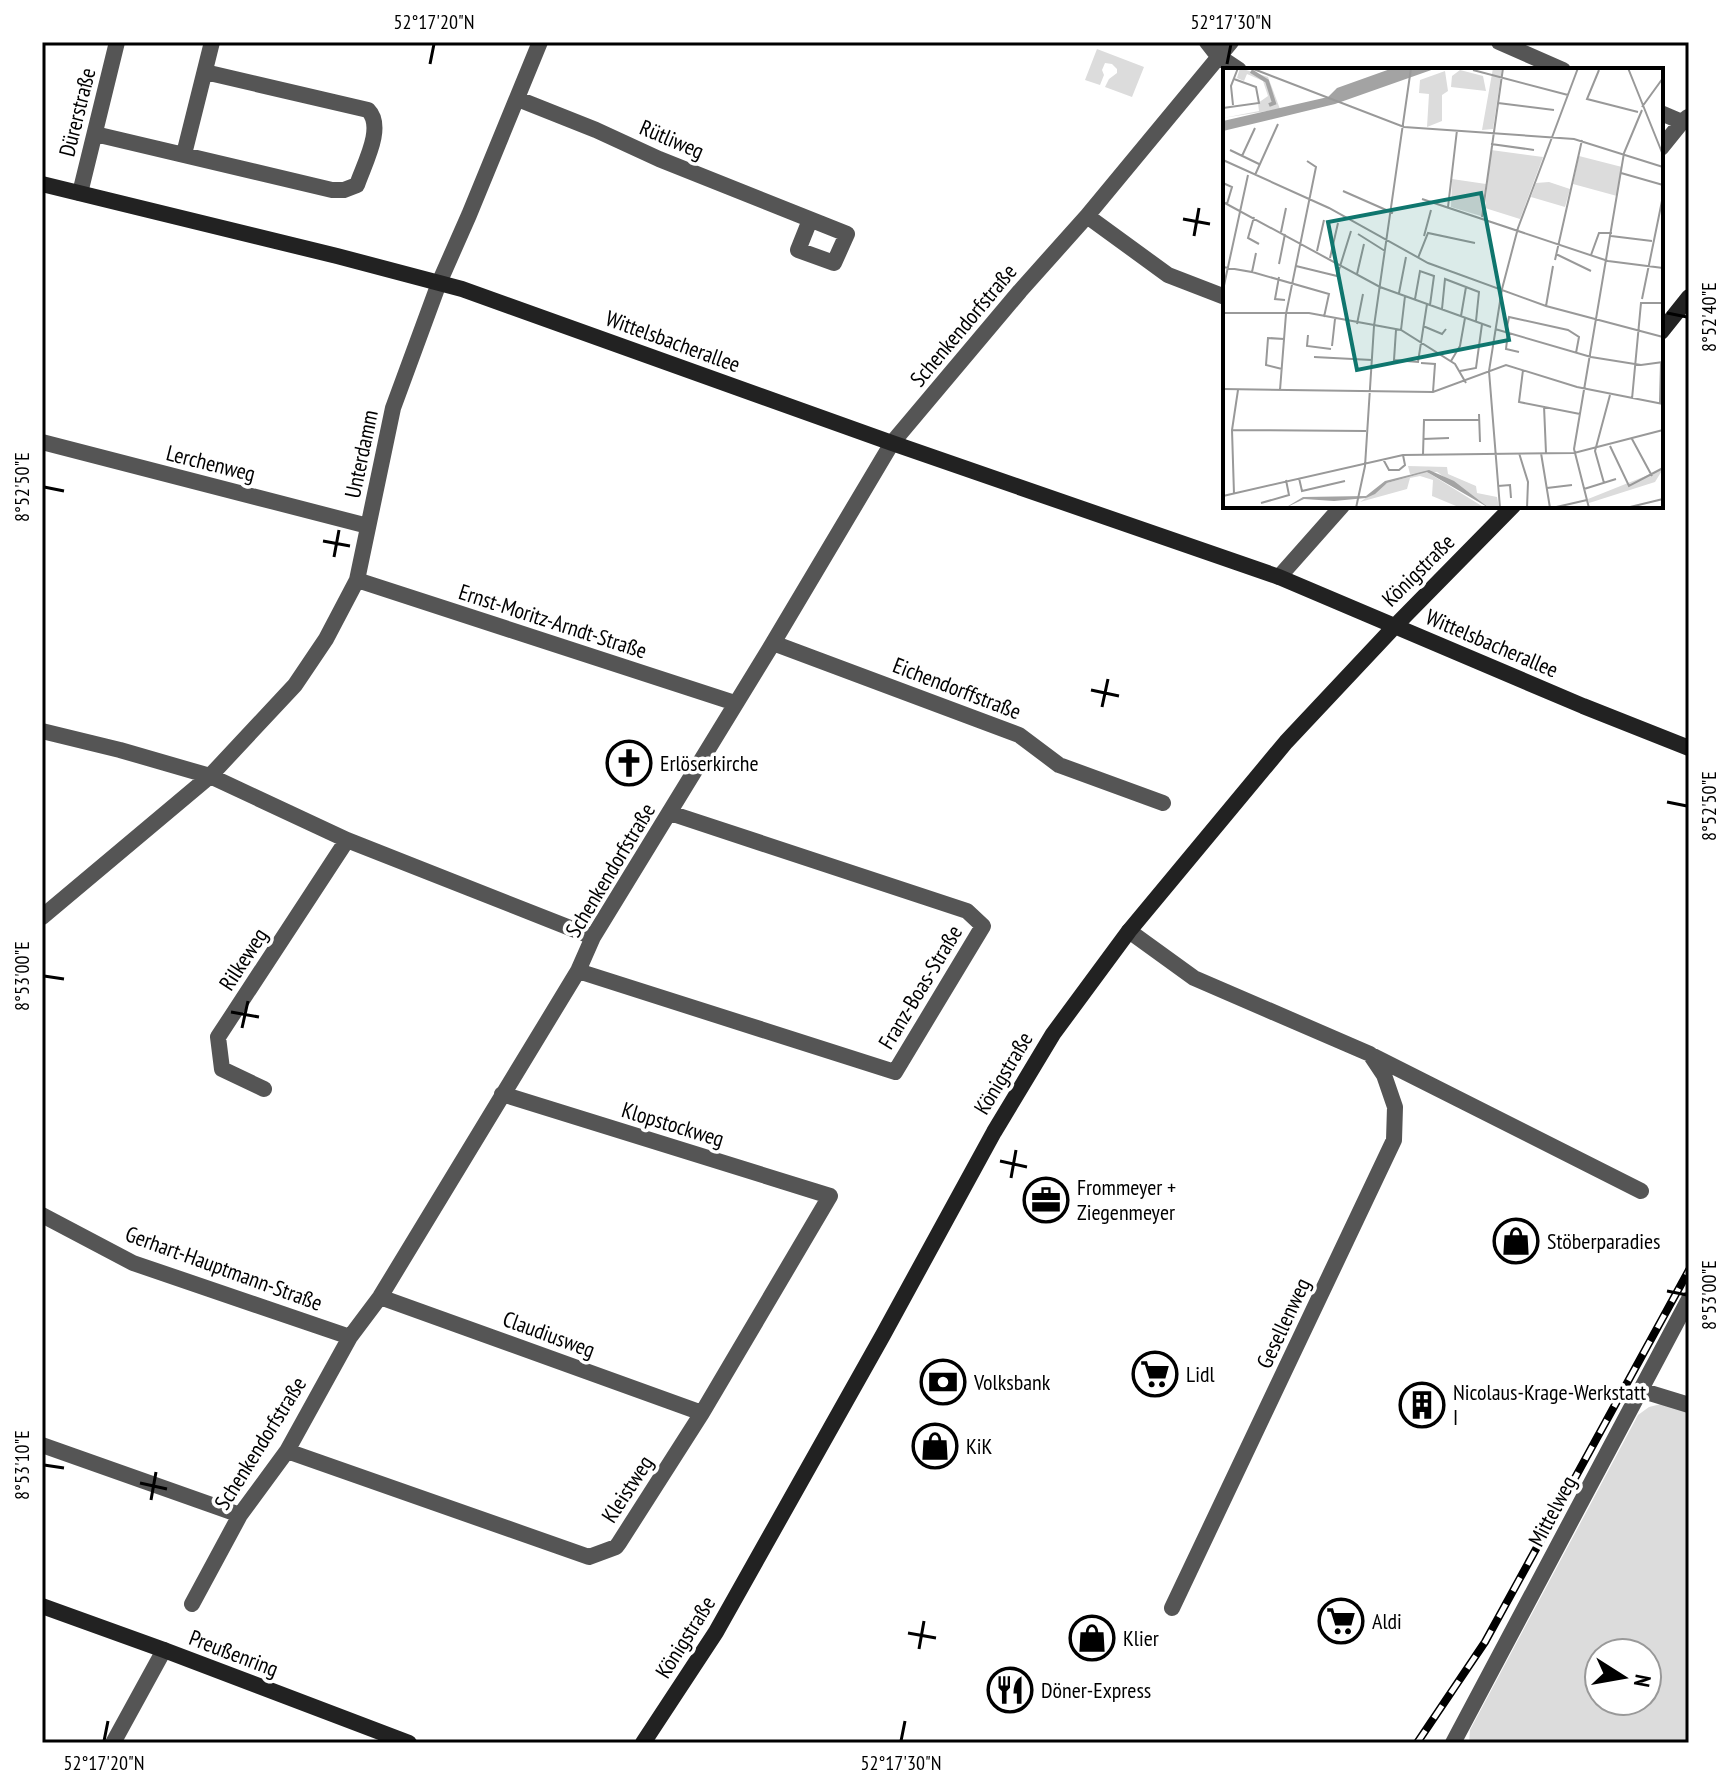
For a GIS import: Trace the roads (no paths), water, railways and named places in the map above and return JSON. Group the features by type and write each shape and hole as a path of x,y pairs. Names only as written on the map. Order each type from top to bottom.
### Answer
{"street":[{"name":"Dürerstraße","path":"80,193 117,42"},
{"path":"184,154 212,42"},
{"name":"Unterdamm","path":"42,917 210,776 295,685 326,639 357,580 393,408 439,283 540,42"},
{"path":"1207,42 1218,56 1236,68"},
{"name":"Schenkendorfstraße","path":"192,1604 240,1515 287,1451 350,1337 380,1297 578,971 593,937 892,443 1231,42"},
{"path":"1499,42 1558,68"},
{"path":"95,134 332,190 357,185 376,131 375,117 368,110 205,72"},
{"name":"Rütliweg","path":"518,99 810,220"},
{"path":"1663,113 1686,119 1663,146"},
{"name":"Wittelsbacherallee","path":"42,184 462,289 1279,577 1689,748"},
{"path":"1087,216 1168,275 1223,296"},
{"path":"1663,330 1689,297"},
{"name":"Lerchenweg","path":"42,442 368,526"},
{"path":"1279,577 1340,508"},
{"name":"Königstraße","path":"643,1743 716,1632 994,1132 1053,1034 1129,931 1286,742 1511,508"},
{"name":"Ernst-Moritz-Arndt-Straße","path":"357,580 735,703"},
{"name":"Eichendorffstraße","path":"773,643 1019,735 1059,765 1163,803"},
{"path":"42,731 210,776 347,840 593,937"},
{"name":"Franz-Boas-Straße","path":"578,971 895,1072 983,926 967,911 670,813"},
{"name":"Rilkeweg","path":"264,1089 222,1069 218,1037 347,840"},
{"path":"1129,931 1194,978 1370,1054 1641,1191"},
{"name":"Gesellenweg","path":"1172,1608 1394,1140 1395,1107 1384,1075 1370,1054"},
{"name":"Klopstockweg","path":"502,1094 830,1196"},
{"name":"Kleistweg","path":"287,1451 589,1557 616,1547 702,1413 830,1196"},
{"name":"Gerhart-Hauptmann-Straße","path":"42,1215 133,1263 350,1337"},
{"name":"Claudiusweg","path":"380,1297 702,1413"},
{"name":"Mittelweg","path":"1453,1743 1689,1299"},
{"path":"1640,1390 1689,1405"},
{"path":"42,1445 240,1515"},
{"name":"Preußenring","path":"42,1606 409,1743"},
{"path":"113,1743 164,1650"}],"railway":[{"path":"1417,1743 1485,1642 1689,1270"}],"place":[{"name":"Erlöserkirche","path":"629,763"},
{"name":"Frommeyer + Ziegenmeyer","path":"1046,1200"},
{"name":"Stöberparadies","path":"1516,1241"},
{"name":"Lidl","path":"1155,1374"},
{"name":"Volksbank","path":"943,1382"},
{"name":"Nicolaus-Krage-Werkstatt I","path":"1422,1405"},
{"name":"KiK","path":"935,1446"},
{"name":"Aldi","path":"1341,1621"},
{"name":"Klier","path":"1092,1638"},
{"name":"Döner-Express","path":"1010,1690"}]}
